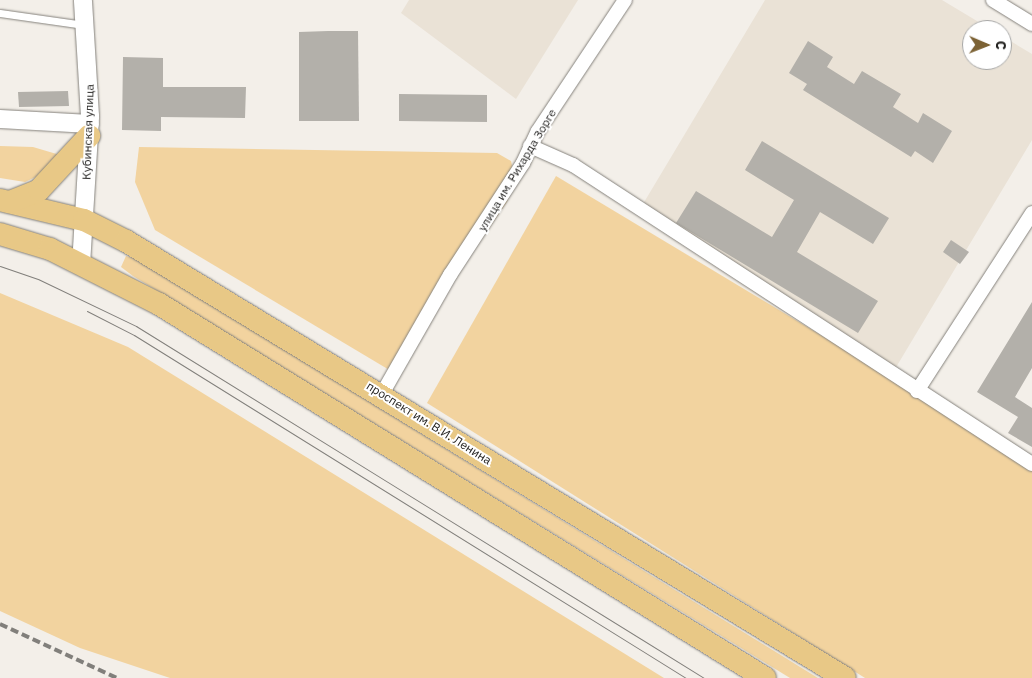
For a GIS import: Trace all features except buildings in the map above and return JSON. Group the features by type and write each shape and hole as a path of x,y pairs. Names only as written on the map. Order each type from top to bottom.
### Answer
{"main road":[{"path":"5,201 39,190 89,130"},
{"name":"проспект им. В.И. Ленина","path":"5,201 84,220 234,303 845,678"},
{"path":"0,234 25,238 159,304 765,678"}],"street":[{"name":"улица им. Рихарда Зорге","path":"382,394 530,146 625,0"},
{"path":"993,0 1032,24"},
{"name":"Кубинская улица","path":"82,265 89,130 85,1"},
{"path":"0,119 89,130"},
{"path":"530,146 573,165 916,391 1032,464"},
{"path":"916,391 1032,213"}],"lane":[{"path":"0,13 87,25"}],"shaded area":[{"path":"409,0 578,0 516,99 401,13"},
{"path":"765,0 942,0 975,20 962,20 962,70 1012,70 1012,42 1032,54 1032,140 895,369 637,214"},
{"path":"0,146 33,147 60,155 44,173 25,182 0,178"},
{"path":"139,147 497,153 511,161 515,179 507,202 391,371 155,230 135,182"},
{"path":"556,176 914,391 1032,468 1032,678 865,678 427,403"},
{"path":"126,256 137,259 818,678 790,678 133,276 121,267"},
{"path":"0,293 128,347 664,678 170,678 80,648 0,611"}],"tram line":[{"path":"0,266 38,279 136,326 704,678"},
{"path":"87,311 134,335 686,678"}],"railway":[{"path":"0,624 117,678"}]}
